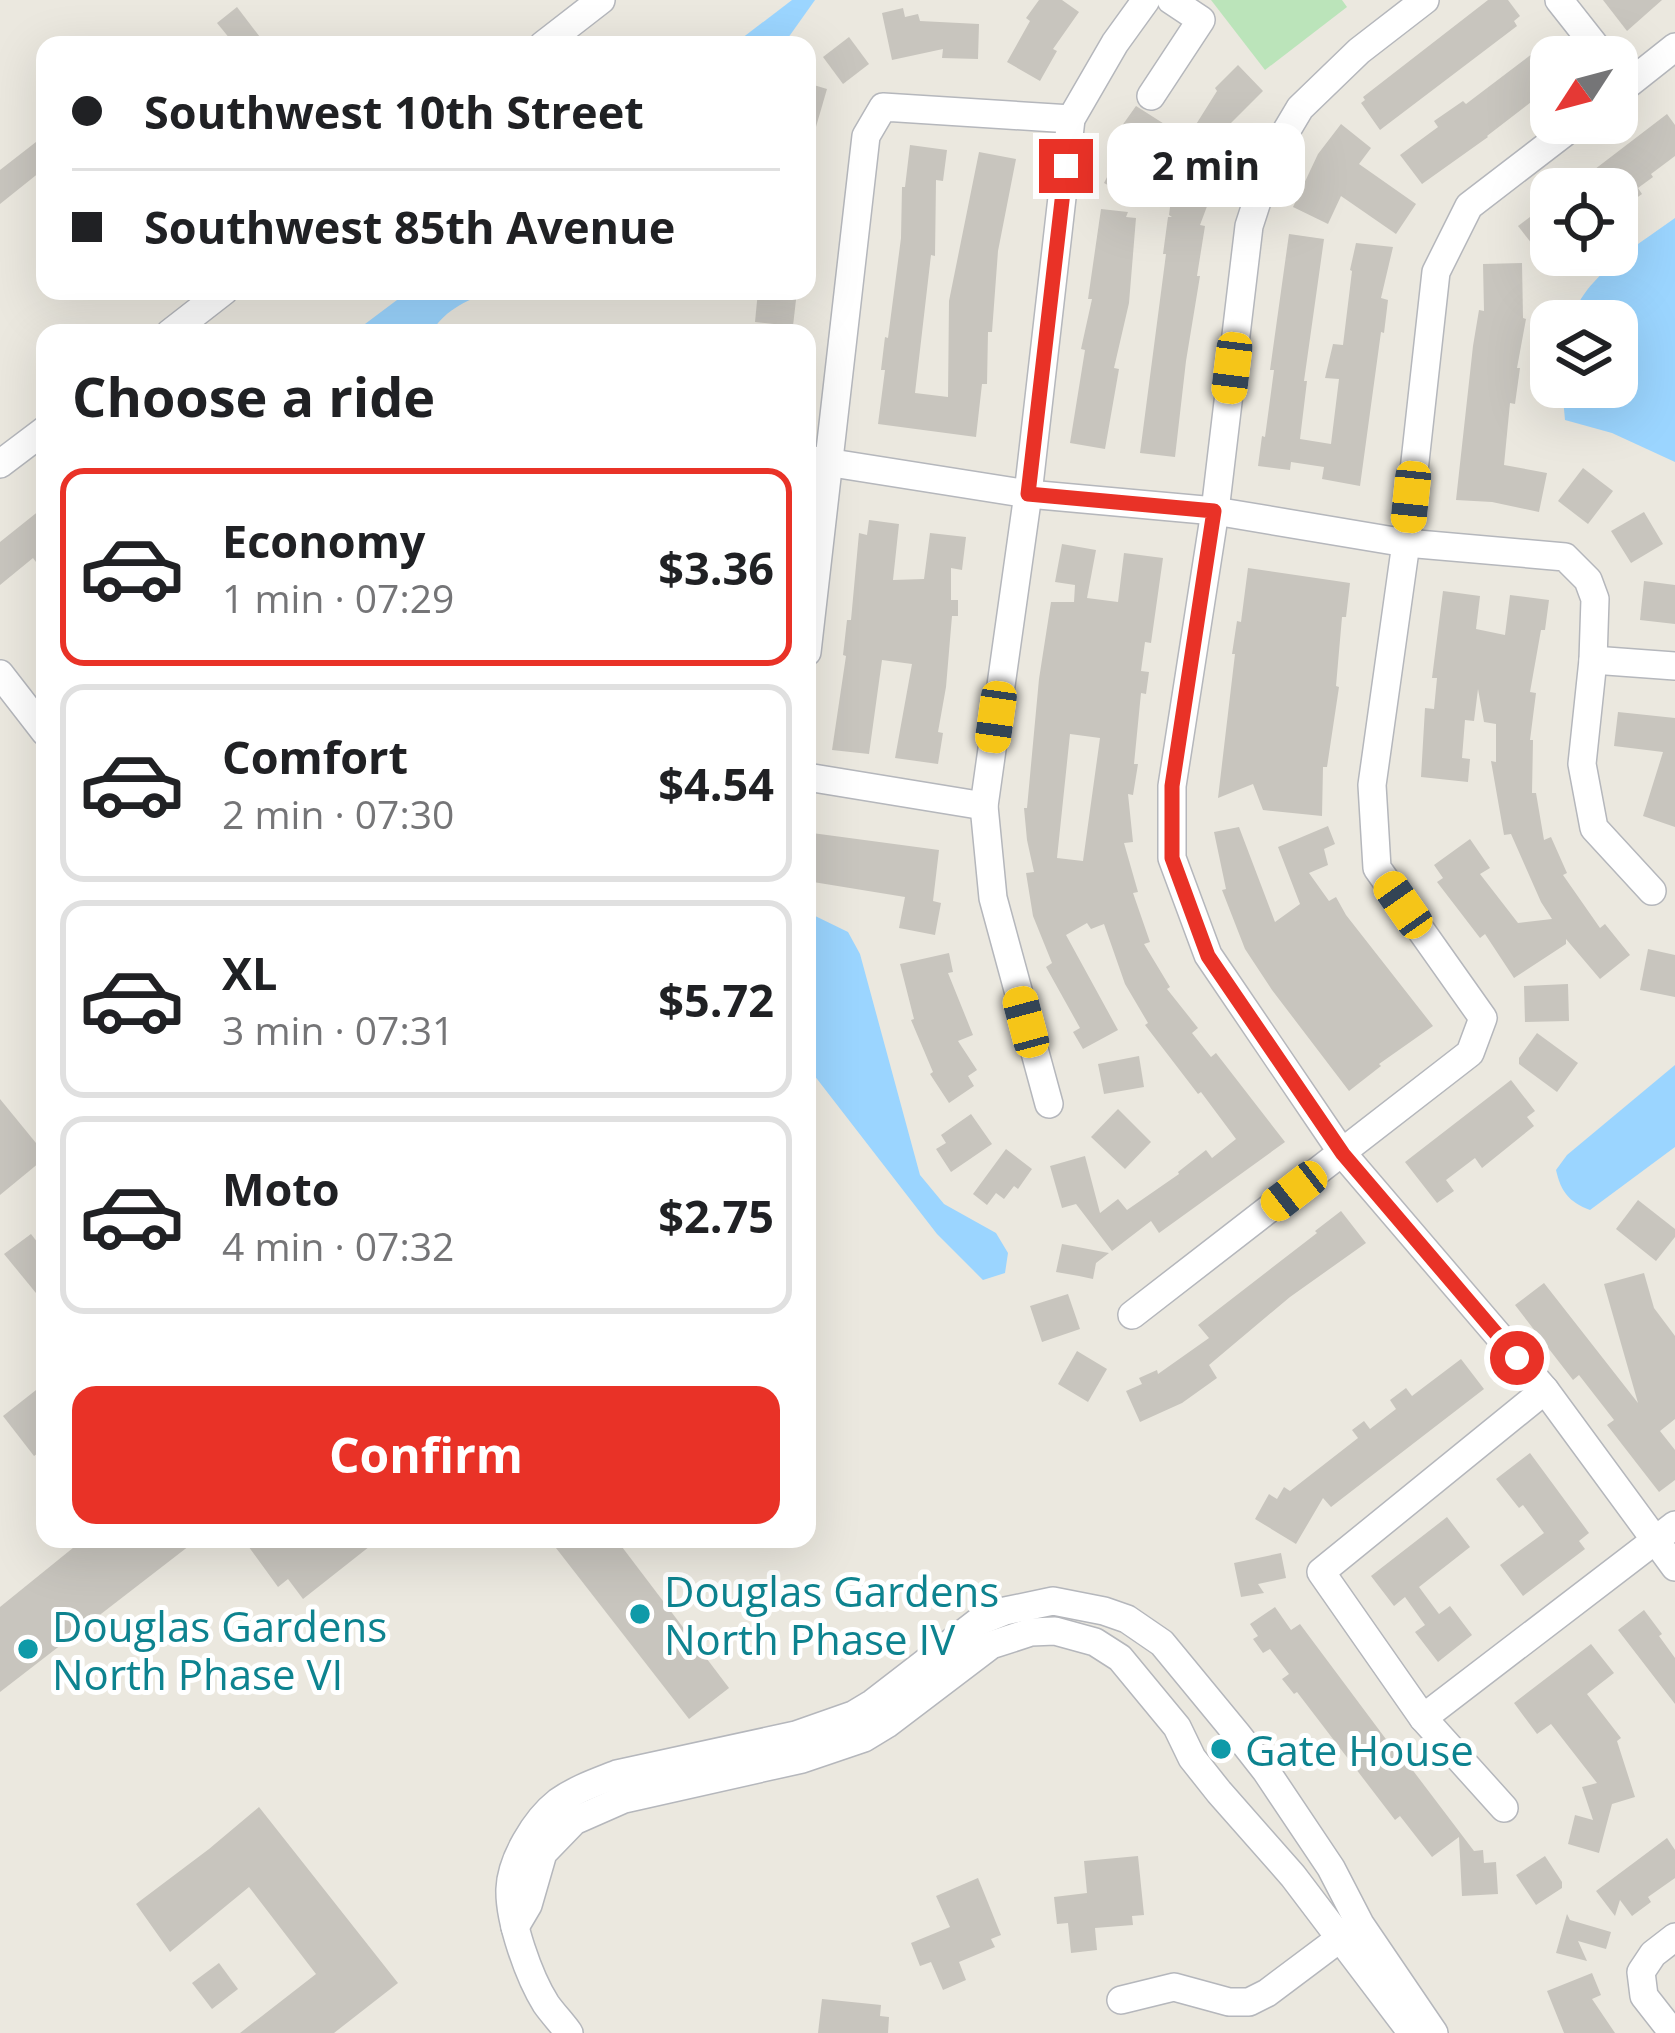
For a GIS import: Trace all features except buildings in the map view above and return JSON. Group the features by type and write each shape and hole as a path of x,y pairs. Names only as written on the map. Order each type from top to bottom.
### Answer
{"street":[{"path":"555,36 601,0"},
{"path":"1049,1104 993,898 984,806 1028,494 1071,119 1146,0"},
{"path":"1151,96 1201,20 1171,0"},
{"path":"1425,0 1359,51 1300,108 1272,155 1249,226 1214,511 1172,786 1172,858 1208,956 1343,1154 1665,1533 1675,1567"},
{"path":"1559,0 1587,36"},
{"path":"1638,72 1675,47"},
{"path":"1071,119 884,107 866,136 817,460 1028,494 1214,511 1406,543 1565,557 1588,580 1594,599 1582,764 1594,828 1652,891"},
{"path":"1132,1316 1470,1053 1483,1018 1377,868 1372,785 1406,543 1436,272 1468,206 1549,144"},
{"path":"182,324 212,300"},
{"path":"0,464 36,437"},
{"path":"1593,660 1675,666"},
{"path":"0,674 36,720"},
{"path":"816,778 984,806"},
{"path":"1504,1808 1424,1718 1321,1572 1545,1390"},
{"path":"1424,1718 1665,1533"},
{"path":"1009,1624 1053,1601 1127,1619 1162,1643 1266,1771 1331,1868 1349,1931 1412,2033"},
{"path":"569,2033 546,2004 515,1927 528,1905 540,1839 624,1798 815,1741 978,1622 1055,1631 1095,1642 1120,1658 1177,1727 1192,1758 1228,1803 1349,1931 1434,2033"},
{"path":"1177,1727 1209,1699"},
{"path":"1228,1803 1266,1771"},
{"path":"1121,2000 1174,1988 1229,2002 1249,2002 1267,1994 1349,1931"},
{"path":"1672,2033 1644,1996 1641,1972 1653,1954 1675,1936"}],"green space":[{"path":"1211,0 1342,0 1347,7 1265,70"}],"water":[{"path":"792,0 815,0 789,36 745,36"},
{"path":"1675,218 1675,462 1612,433 1565,420 1564,408 1638,408 1638,300 1581,300 1599,276 1638,276 1638,244"},
{"path":"397,300 471,300 438,324 365,324"},
{"path":"816,916 848,932 860,954 920,1175 944,1204 996,1233 1008,1253 1005,1273 983,1280 937,1234 816,1078"},
{"path":"1675,1065 1675,1147 1590,1210 1571,1200 1556,1170 1567,1155"}],"place":[{"name":"Douglas Gardens North Phase IV","path":"640,1614"},
{"name":"Douglas Gardens North Phase VI","path":"28,1649"},
{"name":"Gate House","path":"1221,1749"}],"route":[{"path":"1066,166 1028,494 1214,511 1172,786 1172,858 1208,956 1343,1154 1517,1358"}]}
